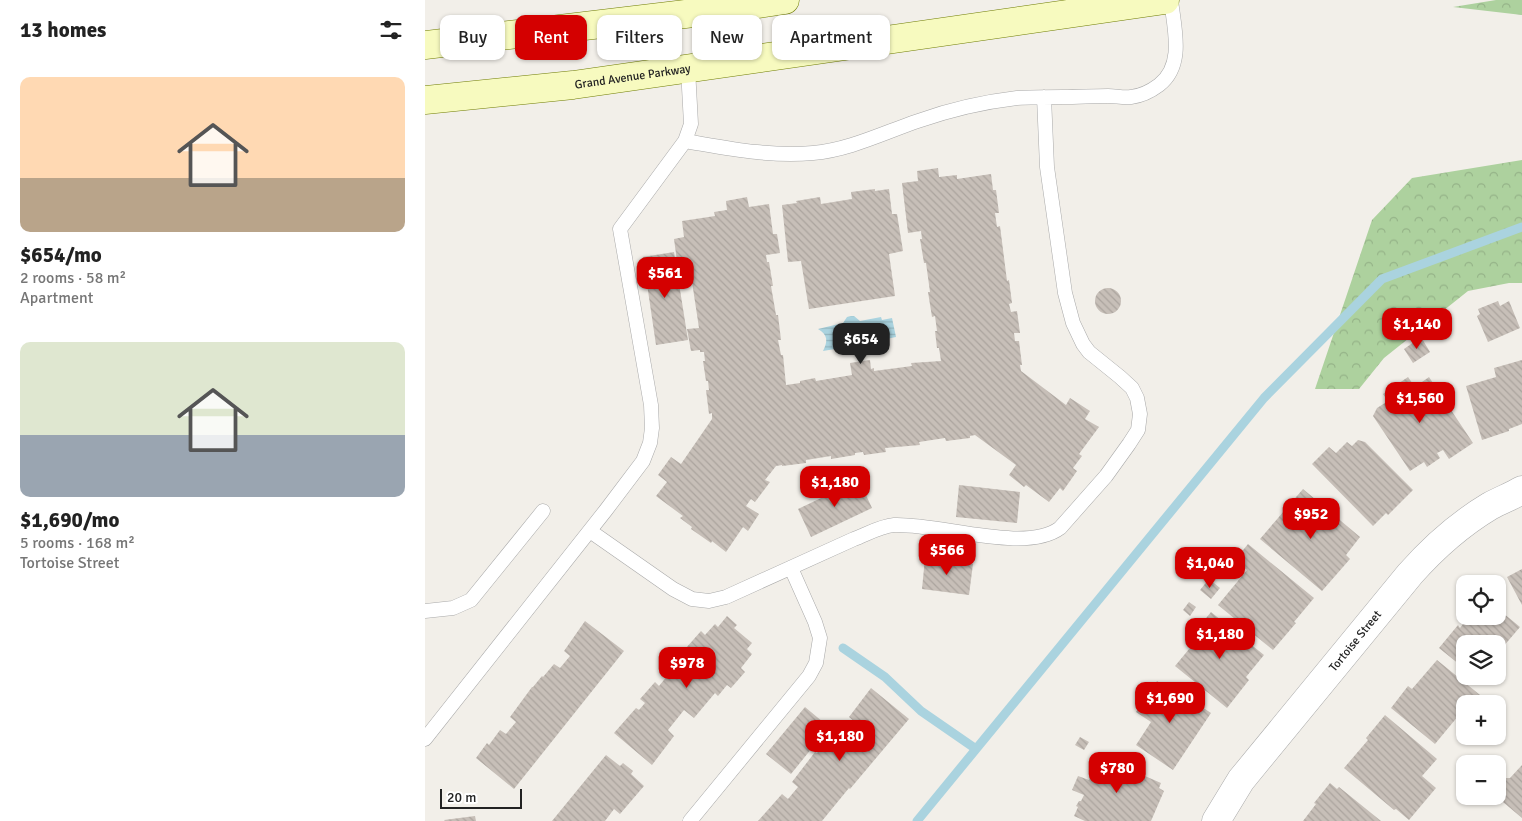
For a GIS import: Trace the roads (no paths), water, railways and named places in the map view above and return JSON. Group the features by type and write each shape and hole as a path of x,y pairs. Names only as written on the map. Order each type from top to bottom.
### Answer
{"main road":[{"path":"425,45 785,0"},
{"name":"Grand Avenue Parkway","path":"425,100 573,85 1165,0"}],"street":[{"name":"Tortoise Street","path":"1216,821 1241,780 1414,569 1457,529 1491,506 1522,490"}],"lane":[{"path":"685,141 761,153 814,153 847,147 920,120 981,103 1019,98 1133,97 1147,92 1158,85 1165,79 1172,68 1176,56 1176,44 1171,0"},
{"path":"425,739 643,461 653,428 651,405 620,230 685,141 691,124 688,69"},
{"path":"590,531 673,589 692,599 709,601 727,597 871,532 893,525 926,527 1018,539 1041,537 1053,533 1068,520 1106,476 1129,444 1138,430 1140,414 1137,398 1132,388 1089,352 1079,335 1071,315 1065,293 1047,168 1044,98"},
{"path":"425,611 453,608 471,600 543,511"},
{"path":"691,821 809,676 816,662 820,638 815,622 791,568"}],"water":[{"path":"851,316 860,321 881,317 882,320 892,318 896,337 886,339 886,342 864,346 859,353 851,352 847,347 823,351 826,338 818,329 843,323 847,317"}],"waterway":[{"path":"917,821 1264,398 1382,279 1522,227"},
{"path":"843,648 885,677 921,711 976,749"}]}
